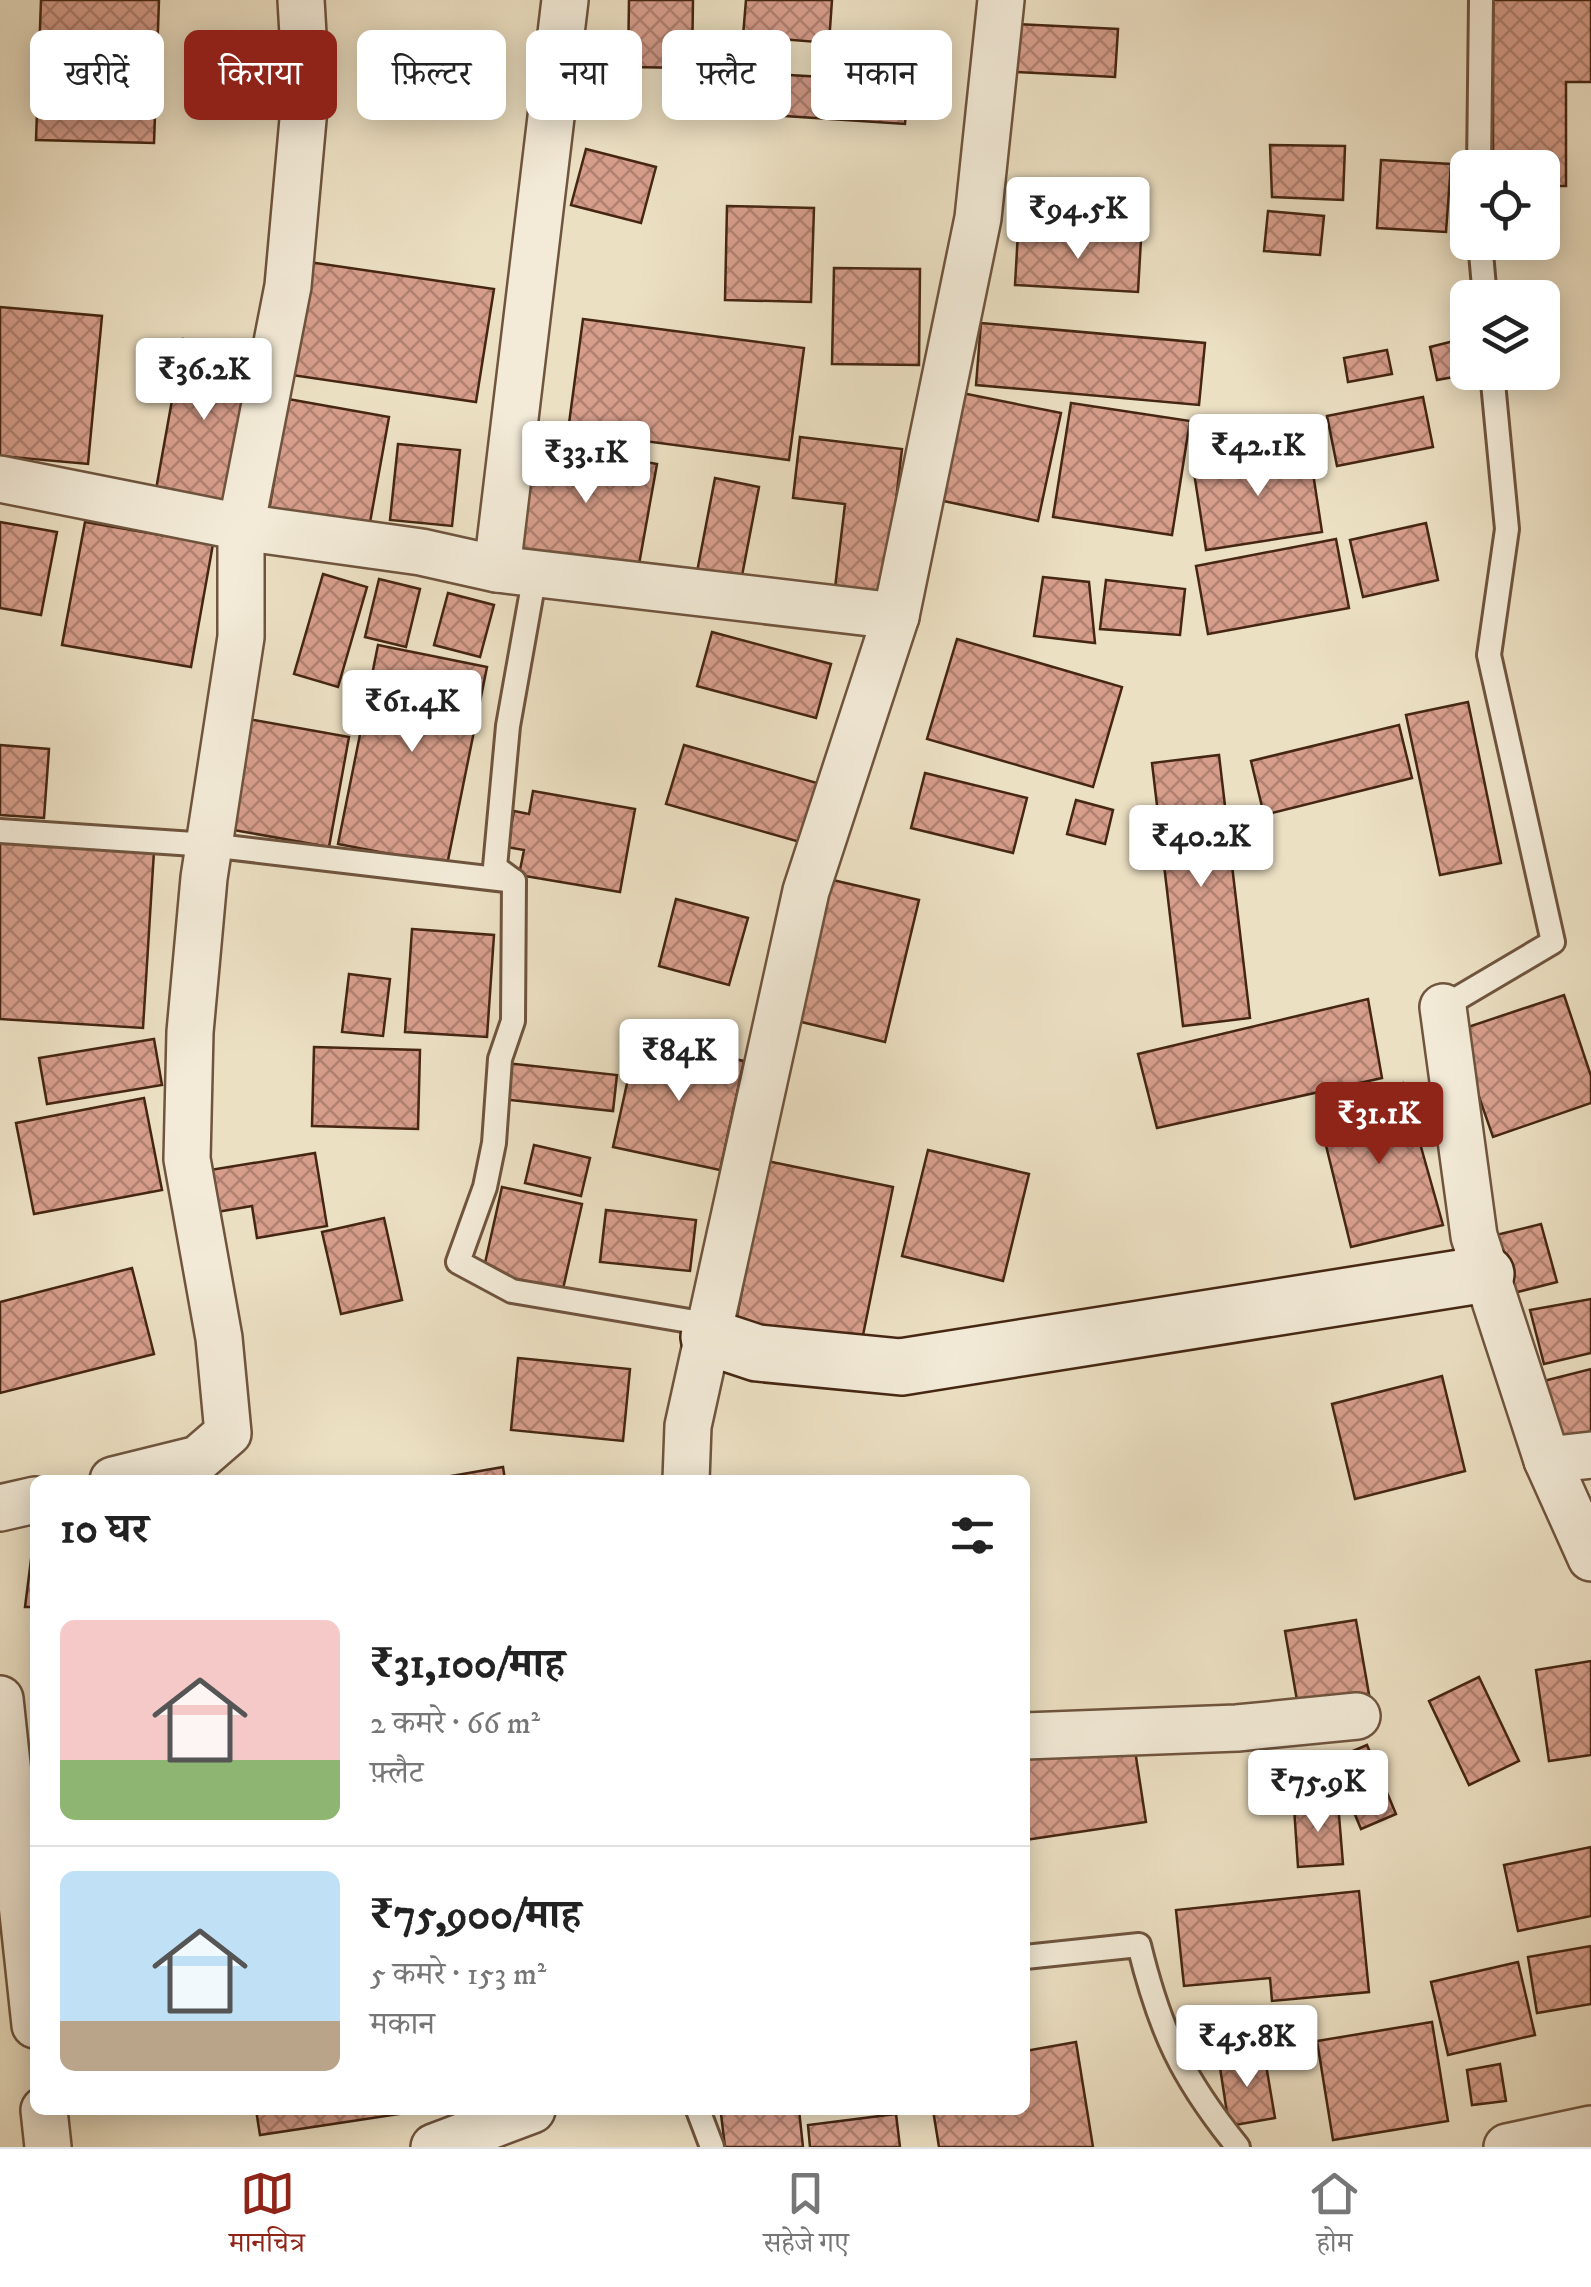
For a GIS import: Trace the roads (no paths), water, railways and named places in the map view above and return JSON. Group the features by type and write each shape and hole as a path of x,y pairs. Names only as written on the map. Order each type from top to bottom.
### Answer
{"street":[{"path":"133,1475 198,1459 228,1433 218,1338 187,1159 190,1032 209,844 241,637 241,527 288,286 306,86 301,0"},
{"path":"516,572 566,0"},
{"path":"686,1475 688,1426 806,891 896,616 978,218 1001,0"},
{"path":"0,479 241,527 421,552 516,572 896,616"},
{"path":"1443,1007 1474,1236 1547,1460 1591,1558"},
{"path":"711,1331 757,1353 901,1368 1486,1274"},
{"path":"1547,1460 1591,1455"},
{"path":"0,1508 30,1501"},
{"path":"0,1698 30,1978"},
{"path":"1030,1736 1238,1728 1357,1716"},
{"path":"45,2115 48,2147"},
{"path":"434,2147 519,2115"},
{"path":"1508,2147 1590,2132"}],"lane":[{"path":"1479,150 1481,0"},
{"path":"1443,1007 1554,942 1489,656 1507,528 1494,390"},
{"path":"514,882 494,867 508,726 516,572"},
{"path":"0,830 209,844 514,882"},
{"path":"514,882 513,1022 500,1059 488,1172 458,1262 512,1291 711,1331"},
{"path":"1030,1956 1139,1944 1157,2019 1202,2103 1238,2147"},
{"path":"700,2115 712,2147"}]}
